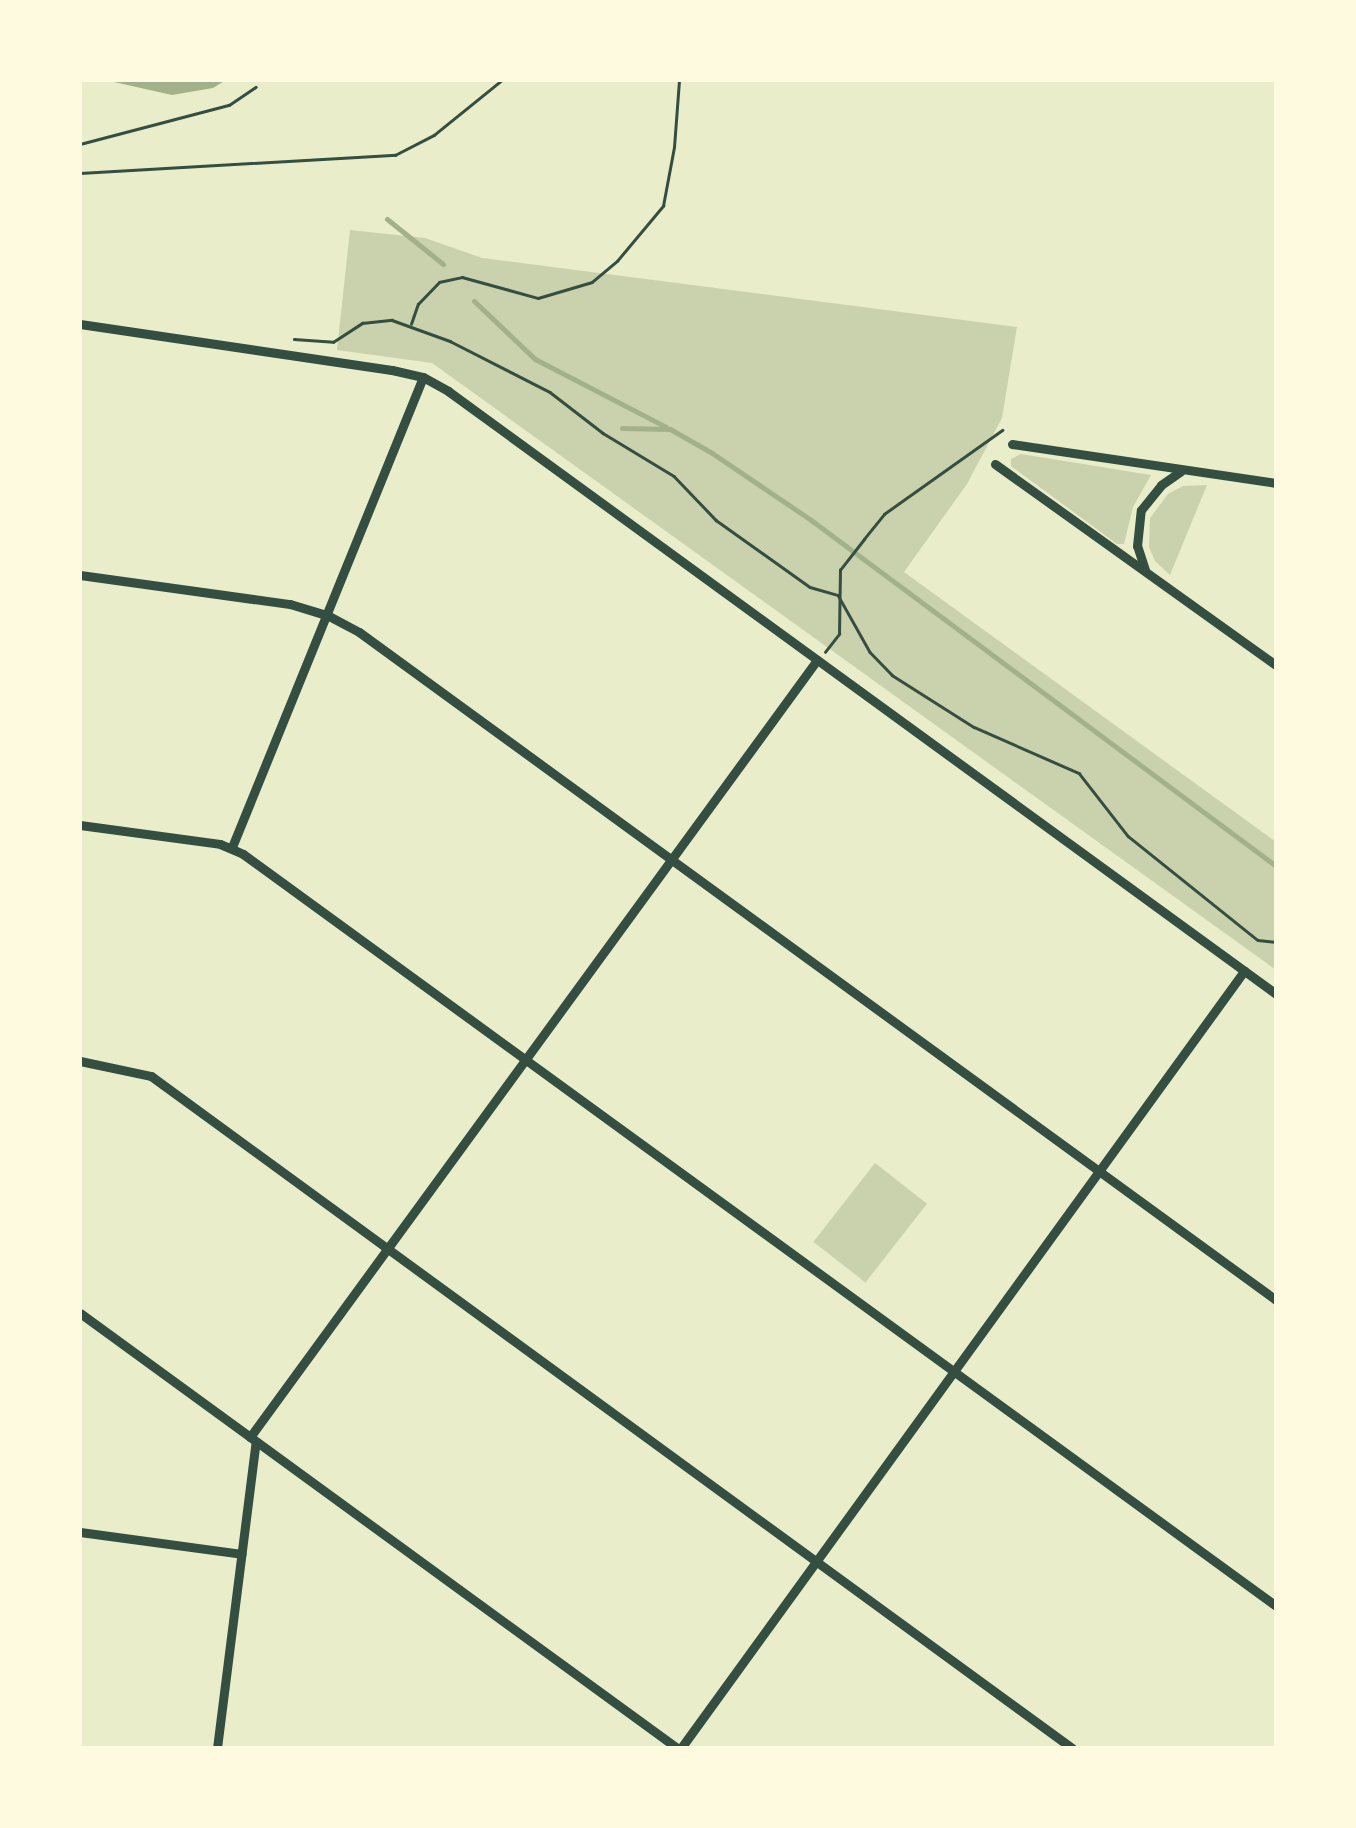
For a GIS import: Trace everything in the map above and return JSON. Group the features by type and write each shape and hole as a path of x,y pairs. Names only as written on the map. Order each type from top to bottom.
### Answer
{"street":[{"path":"80,324 423,377 448,391 1276,994"},
{"path":"232,847 423,377"},
{"path":"1012,444 1276,484"},
{"path":"995,464 1276,665"},
{"path":"1146,572 1137,546 1141,510 1161,485 1180,470"},
{"path":"80,575 290,604 327,615 359,632 1276,1300"},
{"path":"217,1748 253,1439 818,660"},
{"path":"80,825 232,847 1276,1606"},
{"path":"80,1313 679,1748 1244,971"},
{"path":"80,1060 151,1076 1072,1748"},
{"path":"80,1532 242,1554"}],"path":[{"path":"80,174 395,155 434,136 502,80"},
{"path":"410,326 418,304 439,282 472,278 538,298 592,282 617,261 663,206 674,147 679,80"},
{"path":"80,144 229,105 256,88"},
{"path":"294,339 333,342 362,323 380,318 410,326 550,392 603,433 674,476 716,520 810,587 838,595 870,652 892,675 974,727 1079,774 1128,836 1258,940 1276,942"},
{"path":"818,660 839,634 840,570 884,514 1002,430"}],"shaded area":[{"path":"105,80 226,80 213,88 172,95"},
{"path":"350,230 425,238 482,258 1017,327 1002,418 967,484 904,572 1276,842 1276,970 432,363 337,350"},
{"path":"1021,454 1151,475 1133,507 1124,544 1117,544 1011,466 1011,459"},
{"path":"1207,485 1170,575 1155,561 1149,547 1150,518 1168,494 1183,486"},
{"path":"875,1163 927,1204 865,1282 813,1242"}],"waterway":[{"path":"387,219 443,264"},
{"path":"474,301 535,359 666,427"},
{"path":"622,428 670,429 712,453 811,520 1276,866"}]}
